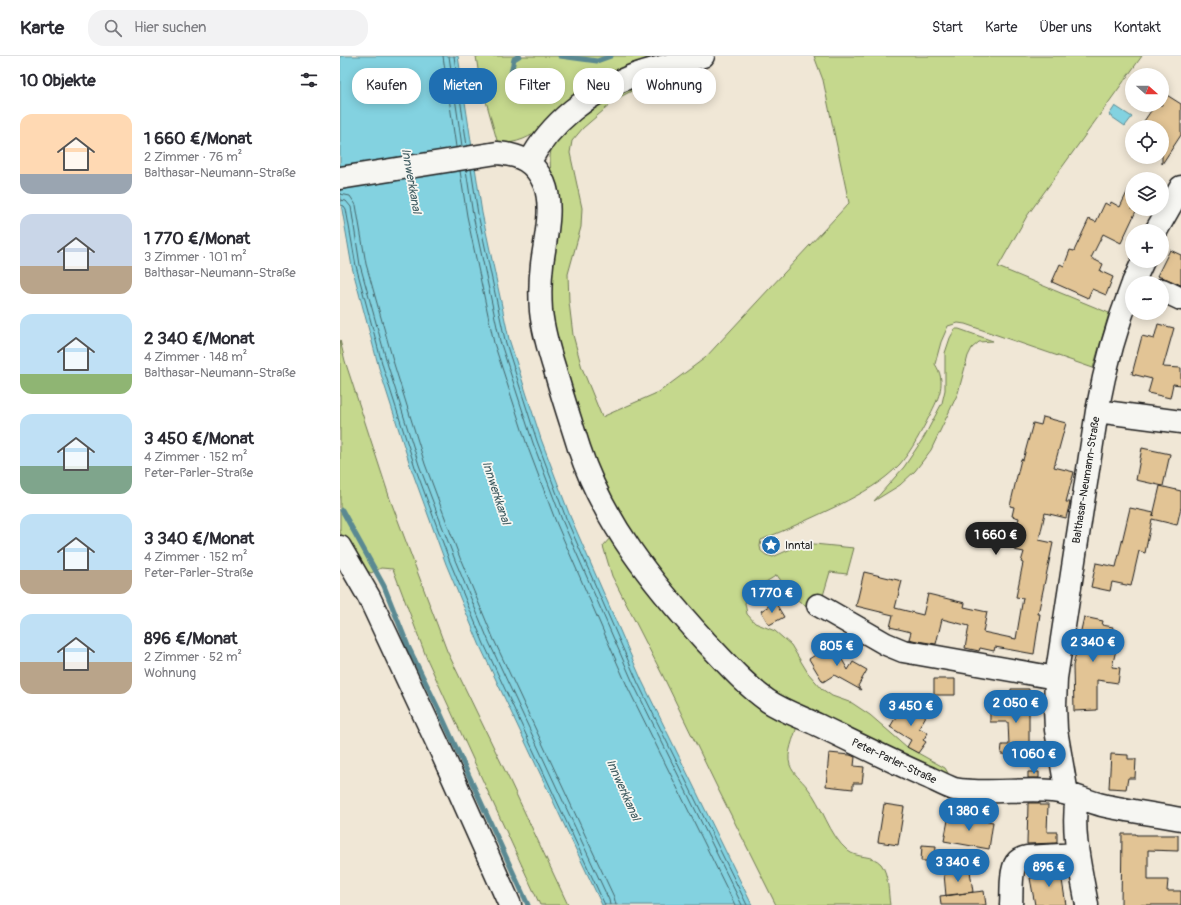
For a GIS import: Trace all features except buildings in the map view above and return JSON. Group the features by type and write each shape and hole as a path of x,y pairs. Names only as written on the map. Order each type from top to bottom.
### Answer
{"street":[{"path":"340,178 497,153 514,155 529,163 535,150 558,122 591,96 632,76 662,66 703,56"},
{"name":"Peter-Parler-Straße","path":"529,163 539,174 545,185 547,197 548,212 540,290 541,312 547,344 584,462 601,501 636,557 690,625 724,661 751,688 769,702 948,787 965,791 1052,791 1072,795 1103,805 1181,819"},
{"path":"1160,224 1181,187"},
{"path":"1169,293 1181,299"},
{"name":"Balthasar-Neumann-Straße","path":"1087,905 1078,854 1072,795 1056,730 1056,678 1097,411 1113,340 1125,305"},
{"path":"1097,411 1181,422"},
{"path":"340,547 369,597 438,744 510,905"},
{"path":"818,605 886,644 903,651 1056,678"},
{"path":"1011,905 1013,871 1020,859 1027,857 1078,854"}],"green space":[{"path":"476,56 682,56 659,68 632,68 632,82 624,86 624,68 573,68 573,104 588,104 545,126 528,137 517,141 498,144 487,104 497,104 497,68 478,68"},
{"path":"814,56 1142,56 1133,68 1125,68 1125,80 1027,216 998,267 1109,313 1093,368 965,324 958,323 948,326 941,342 935,364 941,377 939,396 916,441 900,464 879,482 856,496 761,540 761,551 766,555 773,557 804,543 854,548 847,574 830,572 822,599 815,611 792,597 777,575 753,590 745,603 747,614 755,623 775,631 791,645 808,673 822,689 832,696 852,703 870,715 907,747 945,768 954,783 846,731 757,683 651,569 609,492 581,428 550,328 550,157 552,142 589,104 611,104 583,128 572,141 570,153 582,208 581,227 568,274 569,302 573,335 582,368 602,417 659,392 705,358 849,203 823,80"},
{"path":"632,86 632,91 624,95 624,89"},
{"path":"955,329 959,329 993,341 979,342 972,348 968,356 958,393 931,450 915,471 900,485 874,501 904,467 924,437 942,403 945,390 945,353"},
{"path":"340,340 345,361 390,499 447,651 568,905 540,905 427,659 393,569 381,568 371,573 358,566 340,532"},
{"path":"611,537 716,668 745,698 754,705 797,726 789,756 791,768 813,795 830,828 841,844 848,851 856,855 877,861 884,868 887,878 890,905 776,905 612,576 603,546"}],"water":[{"name":"Innwerkkanal","path":"340,56 458,56 460,68 429,68 429,104 465,104 482,213 509,339 541,439 570,516 642,681 752,905 602,905 480,646 446,564 411,468 379,368 352,267 340,198"},
{"path":"1115,106 1132,117 1130,120 1125,120 1125,126 1109,115"}],"waterway":[{"path":"512,68 514,59 519,56"},
{"path":"560,56 597,61 611,56"},
{"path":"342,510 384,586 408,646 439,710 528,905"}],"place":[{"name":"Inntal","path":"771,545"}]}
